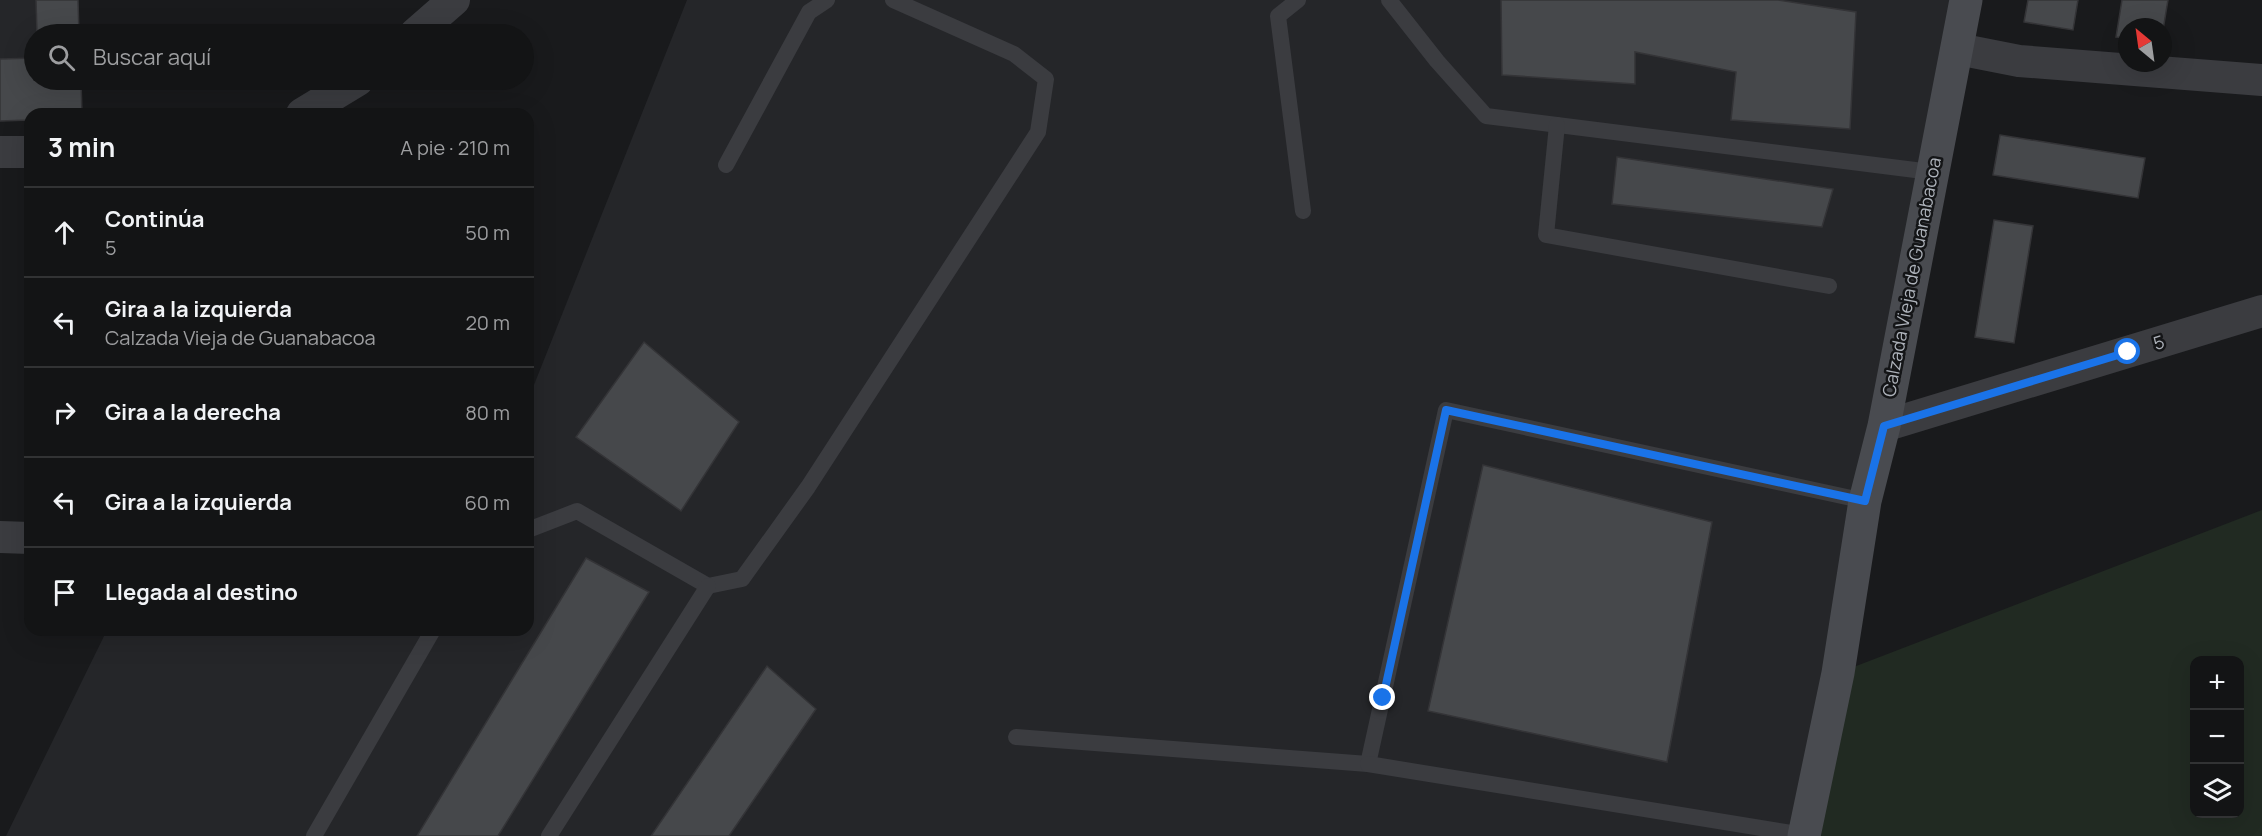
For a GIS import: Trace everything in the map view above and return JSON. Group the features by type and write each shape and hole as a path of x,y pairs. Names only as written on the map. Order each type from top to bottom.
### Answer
{"main road":[{"name":"Calzada Vieja de Guanabacoa","path":"1804,835 1838,673 1865,501 1884,426 1931,172 1958,49 1966,0"}],"street":[{"path":"426,24 454,0"},
{"path":"1958,49 2019,61 2262,80"},
{"path":"312,108 342,90"},
{"path":"0,152 24,152"},
{"name":"5","path":"1884,426 2262,311"},
{"path":"0,537 24,538"}],"lane":[{"path":"726,165 809,12 827,0"},
{"path":"534,528 577,511 708,586 742,579 751,570 808,487 1038,132 1046,79 1014,54 893,0"},
{"path":"1298,0 1278,16 1304,211"},
{"path":"1389,0 1437,61 1486,116 1931,172"},
{"path":"1557,125 1546,235 1829,286"},
{"path":"1368,764 1446,410 1865,501"},
{"path":"549,836 708,586"},
{"path":"314,836 431,636"},
{"path":"1016,737 1368,764 1804,835"}],"shaded area":[{"path":"0,0 78,0 79,24 24,24 24,90 81,90 82,108 24,108 24,115 0,121"},
{"path":"687,0 1966,0 1838,673 1821,836 6,836 104,636 534,636 534,385"},
{"path":"2262,510 2262,836 1821,836 1838,673"}],"building":[{"path":"36,0 78,0 79,24 37,24"},
{"path":"1501,0 1778,0 1856,12 1850,129 1731,120 1736,72 1635,52 1635,84 1502,75"},
{"path":"2028,0 2078,0 2073,30 2024,22"},
{"path":"2122,0 2168,0 2165,18 2119,18"},
{"path":"24,58 24,90 81,90 82,108 24,108 24,120 0,121 0,59"},
{"path":"2000,135 2145,158 2138,198 1993,175"},
{"path":"1617,157 1833,189 1822,227 1612,204"},
{"path":"1994,220 2033,226 2014,343 1975,337"},
{"path":"644,342 739,422 681,511 576,437"},
{"path":"1483,465 1712,522 1667,762 1428,711"},
{"path":"586,558 649,592 498,836 417,836"},
{"path":"767,666 816,709 729,836 651,836"}],"route":[{"path":"1383,698 1446,410 1865,501 1884,426 2128,352"}]}
